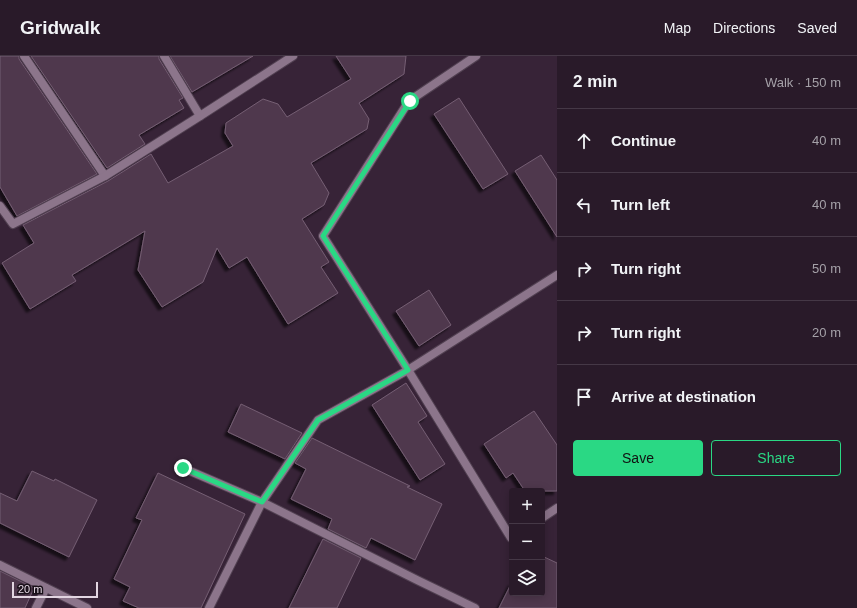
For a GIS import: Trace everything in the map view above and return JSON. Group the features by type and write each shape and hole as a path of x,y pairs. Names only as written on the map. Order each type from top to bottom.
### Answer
{"street":[{"path":"24,56 106,176"},
{"path":"164,56 200,116"},
{"path":"0,206 13,224 106,176 292,56"},
{"path":"476,56 410,101 323,236 408,370 509,535"},
{"path":"209,608 262,502 318,420 408,370 557,275"},
{"path":"183,468 262,502 475,608"},
{"path":"545,516 557,508"},
{"path":"0,565 87,608"},
{"path":"36,608 46,588"}],"building":[{"path":"0,56 19,56 19,59 97,174 17,216 0,187"},
{"path":"31,56 159,56 159,59 183,98 179,100 184,108 139,135 145,144 107,168"},
{"path":"170,56 253,56 192,92"},
{"path":"336,56 406,56 404,74 359,103 369,119 367,129 311,163 329,193 324,205 302,219 329,262 321,267 338,293 288,324 247,257 229,268 217,248 203,282 162,307 138,270 145,231 72,275 76,281 30,309 2,263 34,243 23,225 108,181 151,154 168,183 233,146 225,133 226,123 263,99 278,104 287,117 351,79"},
{"path":"459,98 508,174 483,189 434,114"},
{"path":"541,155 557,180 557,237 515,171"},
{"path":"429,290 451,325 419,346 396,311"},
{"path":"406,383 427,416 418,422 445,464 420,480 372,405"},
{"path":"241,404 302,433 285,459 228,432"},
{"path":"534,411 557,445 557,491 545,491 545,488 523,488 513,473 506,478 484,444"},
{"path":"312,438 410,486 407,487 442,504 415,560 371,538 366,548 328,529 332,519 291,499 306,469 295,463"},
{"path":"32,471 54,481 55,479 97,500 69,557 0,523 0,493 17,501"},
{"path":"158,473 245,514 201,608 139,608 123,601 130,587 114,579 142,520 136,518"},
{"path":"323,539 361,558 337,608 289,608"},
{"path":"545,557 557,563 557,608 499,608 509,588 509,596 545,596"},
{"path":"0,571 34,588 25,608 0,608"}],"route":[{"path":"183,468 262,502 318,420 408,370 323,236 410,101"}]}
